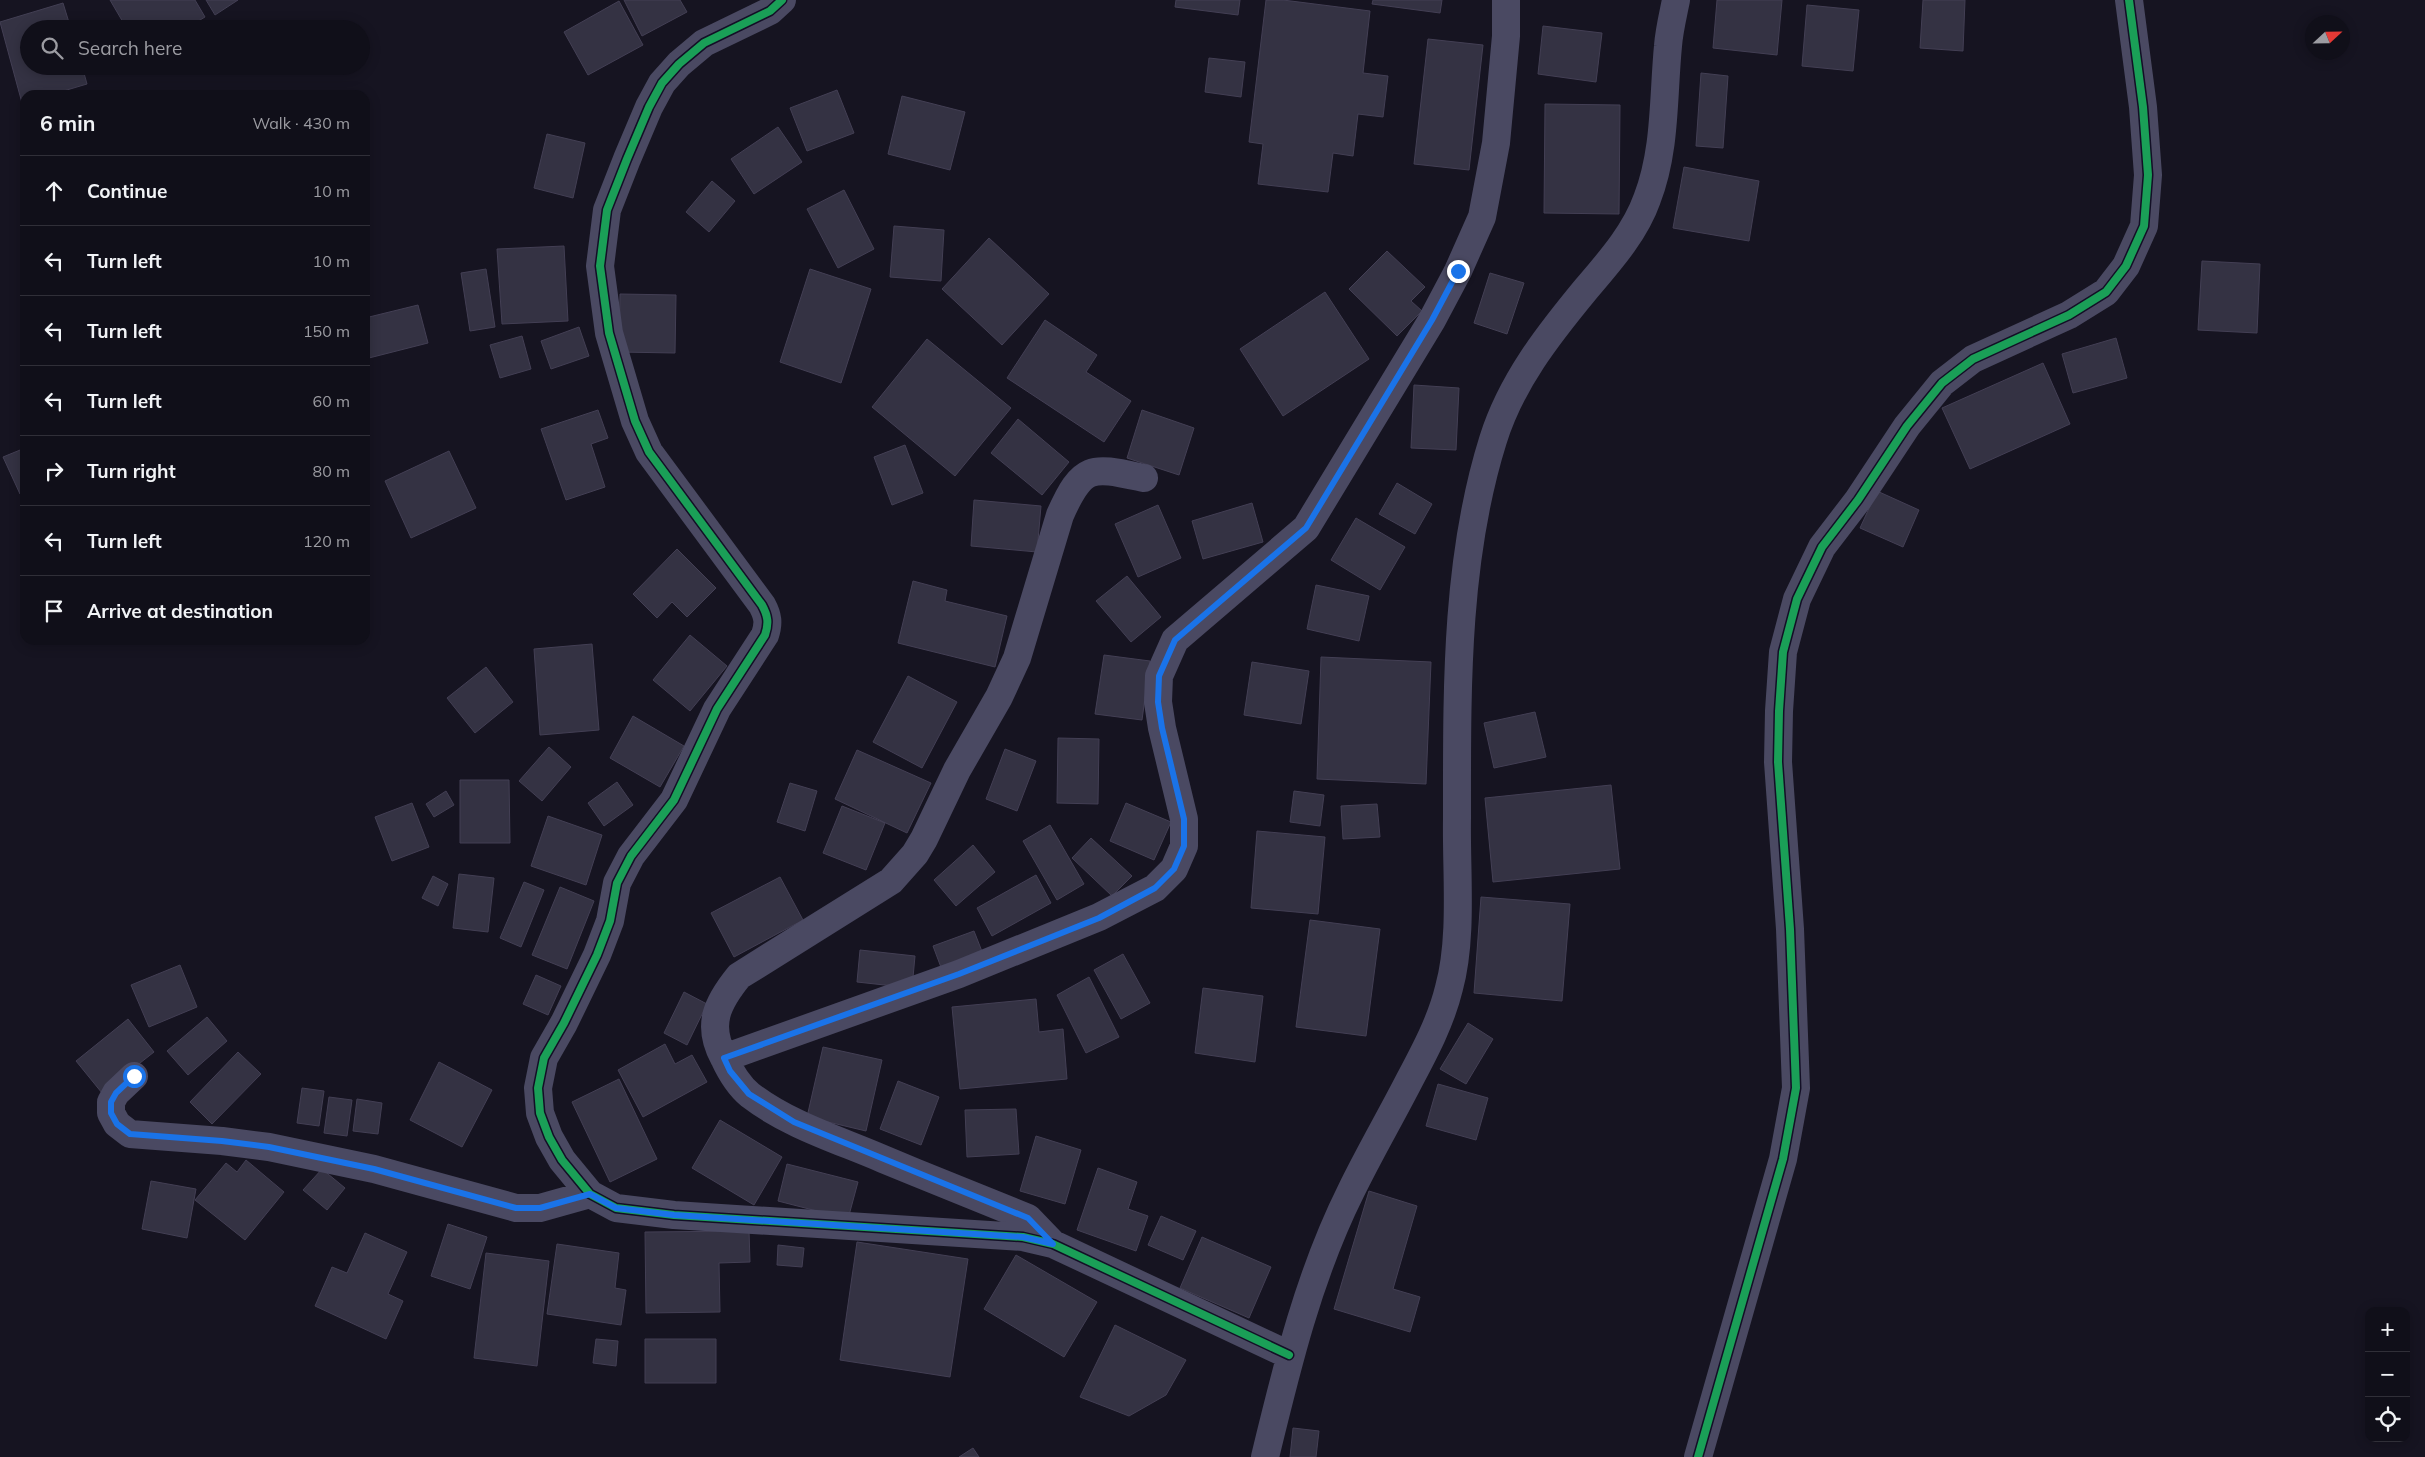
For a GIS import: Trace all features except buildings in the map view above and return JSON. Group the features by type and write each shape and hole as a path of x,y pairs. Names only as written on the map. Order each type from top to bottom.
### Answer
{"street":[{"path":"782,0 770,10 704,43 679,64 662,83 626,159 607,210 600,266 609,333 636,421 649,452 762,604 767,614 768,625 765,635 717,709 674,800 631,856 617,883 610,921 597,954 564,1023 544,1058 538,1088 540,1113 562,1160 590,1194 616,1208 674,1215 1023,1237 1053,1244 1289,1355"},
{"path":"724,1058 959,974 1099,918 1155,888 1174,869 1184,846 1184,819 1162,728 1158,702 1159,676 1175,640 1306,528 1432,320 1458,271 1482,217 1494,153 1506,36 1506,0"},
{"path":"1266,1457 1289,1355 1327,1245 1350,1194 1436,1027 1450,986 1456,934 1460,629 1470,539 1487,461 1507,402 1528,365 1628,235 1647,201 1659,158 1665,110 1668,43 1676,0"},
{"path":"1698,1457 1783,1159 1796,1088 1790,929 1778,753 1783,652 1797,600 1822,547 1858,500 1908,426 1942,383 1973,359 2069,315 2106,292 2126,266 2144,226 2148,175 2143,107 2130,0"},
{"path":"1053,1244 1028,1218 794,1122 749,1094 730,1071 718,1049 714,1030 716,1012 724,994 739,976 891,881 915,854 957,770 999,697 1017,658 1060,515 1070,493 1081,478 1093,472 1106,470 1144,478"},
{"path":"134,1076 116,1093 111,1102 111,1113 117,1124 130,1134 222,1141 269,1147 374,1169 516,1208 540,1208 590,1194"}],"cycle path":[{"path":"782,0 770,11 704,43 679,64 662,83 649,107 607,210 600,266 609,333 635,421 649,452 762,605 767,616 767,627 765,635 717,709 674,800 631,856 617,883 610,921 597,955 564,1023 544,1058 538,1088 540,1113 549,1137 562,1160 590,1194 616,1208 674,1215 1023,1237 1053,1244 1289,1355"},
{"path":"1698,1457 1783,1159 1796,1088 1790,929 1778,762 1783,652 1797,599 1822,547 1858,500 1907,426 1942,383 1973,359 2069,315 2106,292 2126,266 2144,226 2148,175 2143,107 2129,0"}],"route":[{"path":"134,1076 116,1093 111,1102 111,1113 117,1124 130,1134 148,1137 222,1141 269,1147 374,1169 516,1208 540,1208 590,1194 616,1208 674,1215 1023,1237 1053,1244 1028,1218 794,1122 749,1094 730,1071 724,1058 959,974 1099,918 1155,888 1174,869 1184,846 1184,819 1162,728 1158,702 1159,676 1175,640 1306,528 1432,320 1458,271"}]}
